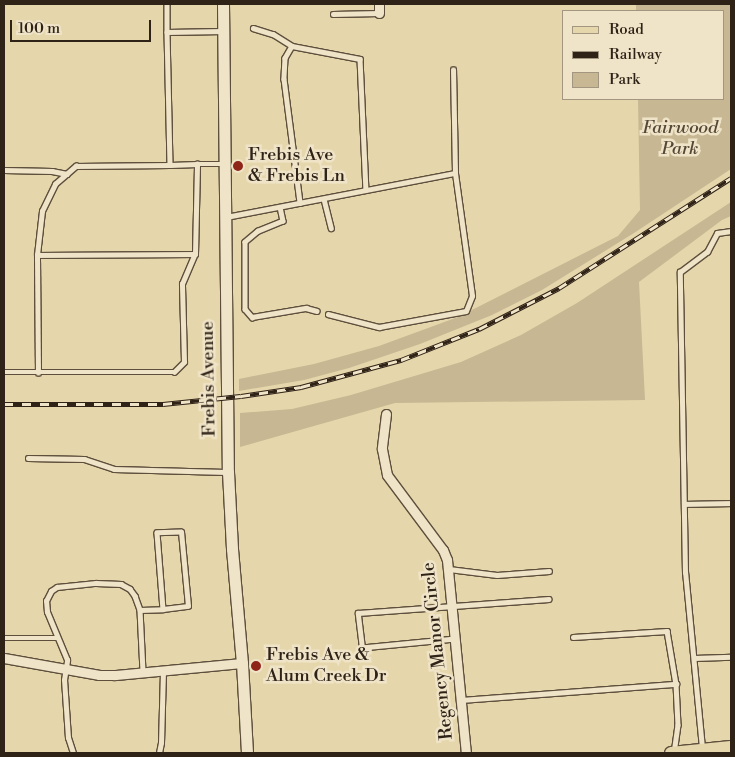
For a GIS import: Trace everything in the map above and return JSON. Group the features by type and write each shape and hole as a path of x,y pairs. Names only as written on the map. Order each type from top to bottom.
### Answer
{"main road":[{"name":"Frebis Avenue","path":"223,4 228,472 247,753"},
{"path":"673,753 703,752 731,747"}],"street":[{"name":"Regency Manor Circle","path":"386,414 382,449 387,475 443,550 449,569 466,753"},
{"path":"4,658 99,675 242,663"}],"lane":[{"path":"167,4 170,165"},
{"path":"333,14 379,8"},
{"path":"253,28 273,34 292,46 360,59 366,190"},
{"path":"167,32 224,32"},
{"path":"292,46 285,58 284,79 300,203"},
{"path":"328,314 379,326 466,310 472,296 455,173 453,70"},
{"path":"4,372 174,372 184,362 182,284 196,254 197,164"},
{"path":"38,373 37,255 42,211 55,184 76,166 225,164"},
{"path":"4,170 52,171 67,174"},
{"path":"225,218 455,173"},
{"path":"324,199 331,228"},
{"path":"280,207 283,221 258,231 245,242 245,309 252,317 306,308 317,311"},
{"path":"703,752 685,573 680,272 707,252 717,233 731,231"},
{"path":"37,255 196,254"},
{"path":"28,458 84,459 114,469 228,472"},
{"path":"684,504 731,503"},
{"path":"140,610 163,609 188,606 181,532 156,534 163,609"},
{"path":"449,569 497,575 549,571"},
{"path":"73,753 68,738 64,680 67,660 47,612 46,600 51,591 57,587 96,583 121,584 130,588 136,596 140,610 143,672"},
{"path":"456,639 362,648 358,613 548,599"},
{"path":"573,637 667,631 676,684 678,725 673,753"},
{"path":"4,638 58,638"},
{"path":"694,658 731,657"},
{"path":"159,753 161,743 163,670"},
{"path":"461,700 676,684"}],"green space":[{"name":"Fairwood Park","path":"636,4 731,4 731,169 634,233 542,290 492,315 420,344 349,368 304,380 239,391 239,379 314,364 379,346 458,317 618,236 640,210 638,100 725,100 725,10 636,10"},
{"path":"731,202 731,216 722,220 639,282 645,400 395,403 240,447 240,413 292,409 351,395 461,362 521,335 577,303"}],"railway":[{"path":"4,404 163,404 241,396 301,387 401,360 479,329 559,288 731,178"}],"place":[{"name":"Frebis Ave & Frebis Ln","path":"238,166"},
{"name":"Frebis Ave & Alum Creek Dr","path":"256,666"}]}
